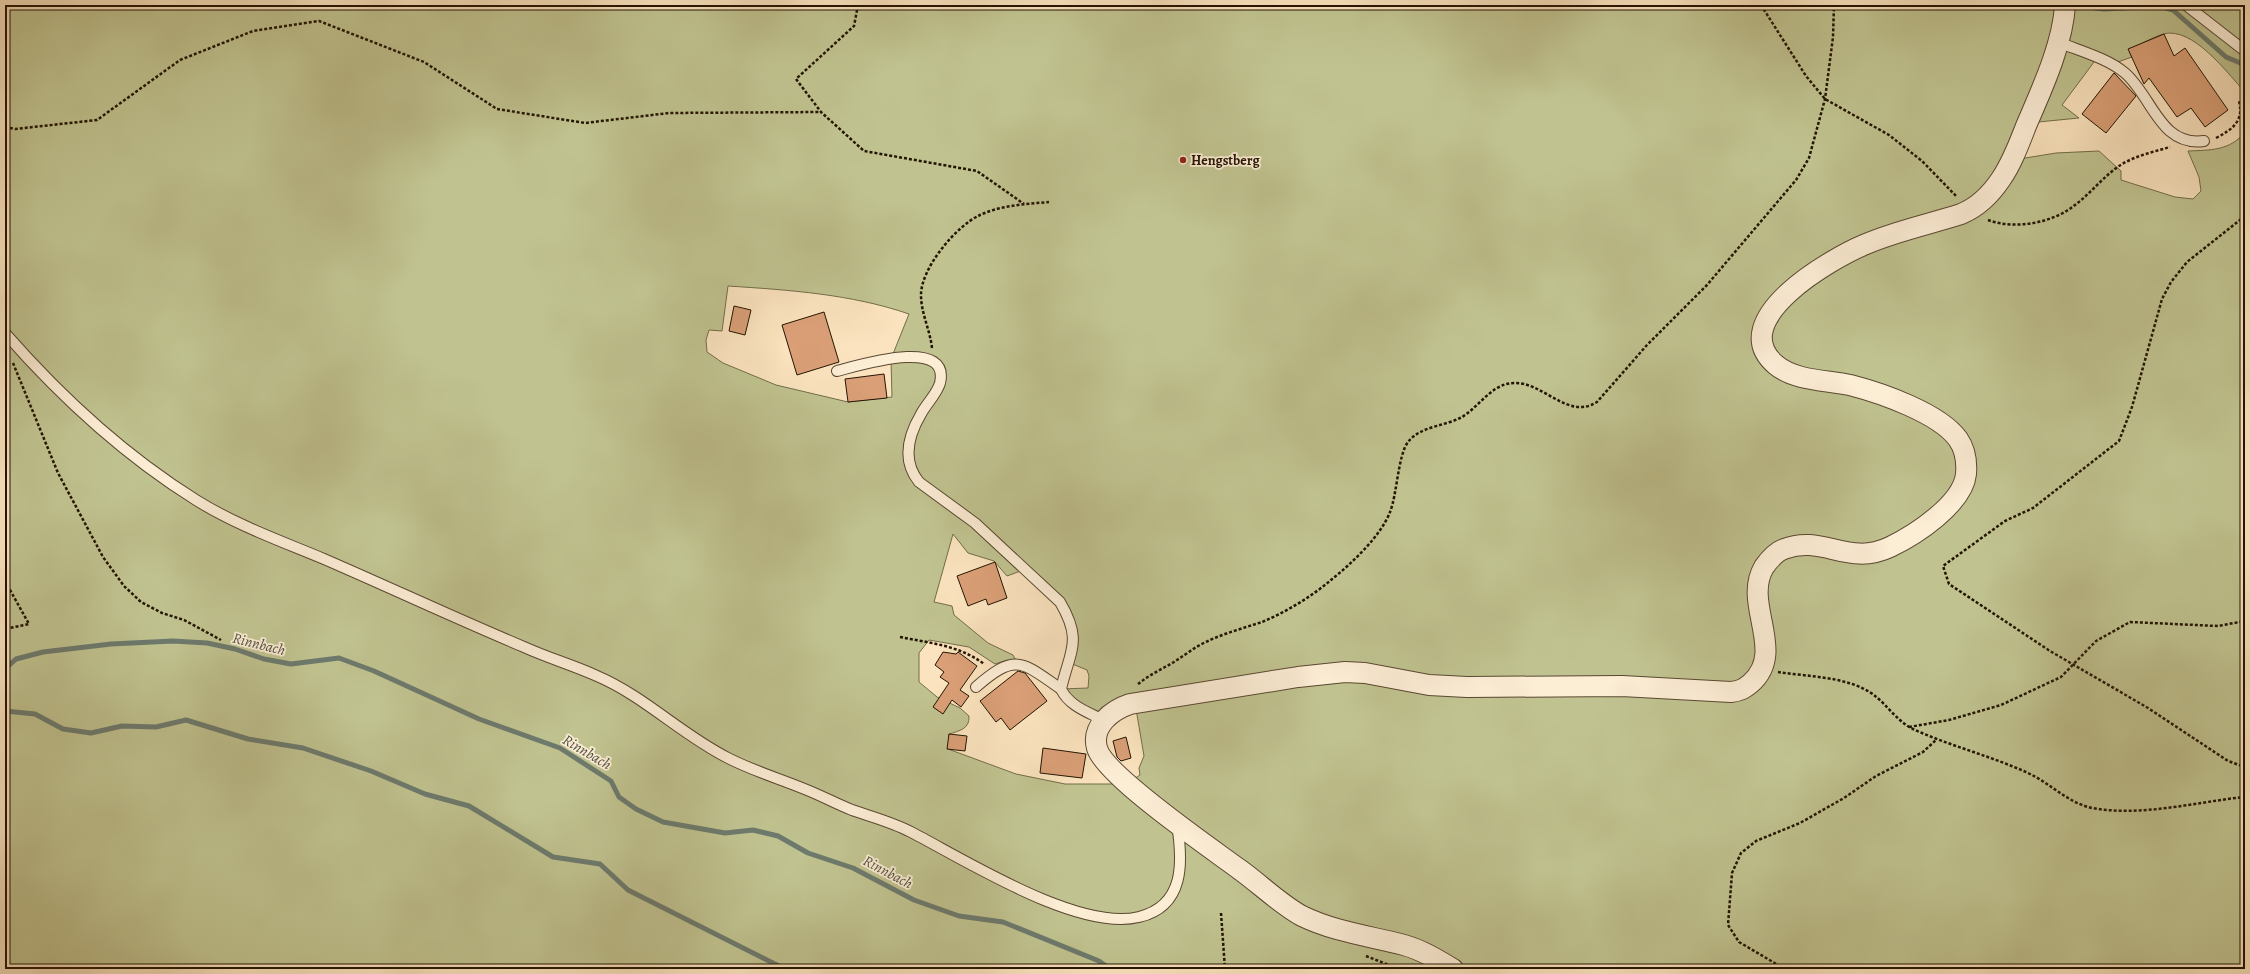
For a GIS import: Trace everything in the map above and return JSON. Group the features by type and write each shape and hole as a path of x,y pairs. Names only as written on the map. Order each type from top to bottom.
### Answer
{"street":[{"path":"1453,969 1433,957 1406,945 1324,926 1301,915 1176,823 1110,768 1102,758 1097,748 1096,741 1104,720 1110,713 1130,704 1324,674 1365,673 1429,685 1467,687 1622,686 1731,692 1742,690 1756,678 1762,669 1766,657 1766,646 1757,604 1757,587 1761,573 1768,561 1779,551 1793,546 1815,546 1863,555 1877,553 1893,546 1930,522 1949,506 1960,491 1965,477 1966,465 1964,452 1959,440 1937,421 1882,396 1851,386 1799,376 1785,371 1775,365 1767,355 1764,346 1764,325 1776,306 1798,284 1840,255 1869,242 1970,211 1991,193 2012,160 2035,106 2058,42 2065,5"}],"lane":[{"path":"2186,5 2245,51"},
{"path":"2058,42 2112,64 2124,72 2138,86 2161,122 2171,132 2183,140 2204,141"},
{"path":"5,333 26,358 123,449 200,502 246,526 527,649 599,676 621,688 730,760 850,809 887,821 984,872 1037,896 1102,918 1130,919 1141,917 1153,912 1173,895 1178,880 1181,865 1181,848 1176,823"},
{"path":"837,371 910,357 923,357 933,361 939,369 940,384 920,414 912,432 908,462 919,482 975,523 1060,602 1069,618 1074,637 1073,654 1062,689"},
{"path":"976,687 994,671 1010,664 1018,664 1035,671 1062,689 1065,697 1077,707 1104,720"}],"path":[{"path":"858,5 854,26 796,79 821,112 864,151 977,171 1024,204"},
{"path":"1761,5 1806,76 1825,99 1889,135 1922,161 1970,211 1990,221 2006,224 2026,224 2054,216 2074,206 2119,166 2140,156 2181,145 2183,140"},
{"path":"1174,662 1207,641 1264,621 1305,600 1332,580 1378,534 1387,518 1407,443 1414,436 1461,417 1495,389 1505,384 1517,382 1538,387 1555,398 1574,407 1591,406 1597,402 1647,345 1707,285 1796,180 1809,158 1825,99 1833,37 1834,5"},
{"path":"5,127 15,129 97,120 180,60 253,31 319,21 424,62 497,109 585,123 669,113 821,112"},
{"path":"2204,141 2216,138 2230,130 2238,121 2241,116 2239,101"},
{"path":"933,361 930,330 924,314 921,295 923,279 932,259 958,232 979,215 1014,205 1049,202"},
{"path":"2245,216 2187,262 2171,282 2162,299 2132,407 2119,441 2033,508 2005,520 1943,566 1949,584 2073,665 2148,708 2228,761 2245,767"},
{"path":"10,356 58,472 103,557 124,586 140,602 162,613 184,620 220,640"},
{"path":"5,581 29,624 5,629"},
{"path":"1908,727 1949,720 2001,705 2062,677 2096,641 2130,622 2218,626 2245,621"},
{"path":"900,637 951,647 972,655 994,671"},
{"path":"1762,669 1845,682 1861,687 1874,696 1908,727 1936,740 1983,754 2030,774 2067,798 2090,807 2130,812 2245,797"},
{"path":"1790,969 1778,965 1739,942 1728,925 1732,873 1741,853 1756,840 1800,822 1844,798 1876,776 1923,752 1936,740"},
{"path":"1221,913 1225,969"}],"green space":[{"path":"5,5 2245,5 2245,92 2219,63 2197,44 2186,37 2174,33 2163,34 2129,49 2132,57 2112,64 2097,58 2062,105 2079,118 2028,123 2013,160 2056,153 2099,151 2121,171 2121,180 2175,197 2193,199 2201,191 2199,177 2188,151 2212,150 2226,146 2233,143 2245,132 2245,969 5,969","holes":["728,286 797,291 842,297 887,307 909,314 891,359 892,397 848,402 776,385 723,363 707,352 706,340 709,330 722,331","953,534 968,553 994,561 1007,576 1026,569 1069,618 1070,663 1087,670 1089,676 1088,688 1061,689 1103,720 1135,703 1144,756 1139,768 1140,775 1128,783 1121,784 1065,784 1016,774 948,749 949,734 966,727 969,716 960,708 937,697 919,682 919,653 929,640 969,647 995,664 1007,660 1018,664 1013,655 988,643 954,615 952,606 934,602"]}],"building":[{"path":"2164,34 2174,56 2185,48 2228,110 2205,127 2191,108 2177,117 2149,78 2144,84 2128,49"},
{"path":"2114,73 2136,96 2106,133 2082,114"},
{"path":"734,306 751,310 745,335 729,331"},
{"path":"824,312 839,362 797,375 782,325"},
{"path":"884,374 887,398 848,402 845,379"},
{"path":"995,562 1007,598 988,605 986,599 968,606 957,576"},
{"path":"943,652 956,654 958,652 977,666 960,690 969,696 961,707 952,700 943,714 933,707 949,683 940,677 944,672 935,665"},
{"path":"1018,671 1025,673 1047,701 1010,730 1001,718 996,722 980,701"},
{"path":"949,734 967,736 965,751 947,749"},
{"path":"1126,737 1131,758 1121,761 1117,757 1113,741"},
{"path":"1043,748 1086,754 1082,778 1040,773"}],"waterway":[{"path":"2092,5 2095,8 2104,9 2159,6 2173,10 2226,57 2245,65"},
{"name":"Rinnbach","path":"5,669 16,659 43,652 111,644 173,641 207,643 235,649 264,659 291,664 339,658 374,671 479,719 560,748 611,781 619,797 636,809 663,822 725,833 753,830 778,836 808,853 853,868 914,900 959,916 1003,922 1099,961 1110,969"},
{"path":"5,711 35,714 63,729 91,733 122,726 156,727 186,720 248,739 303,748 371,771 425,794 469,806 553,857 600,864 628,890 785,969"}],"place":[{"name":"Hengstberg","path":"1183,160"}]}
